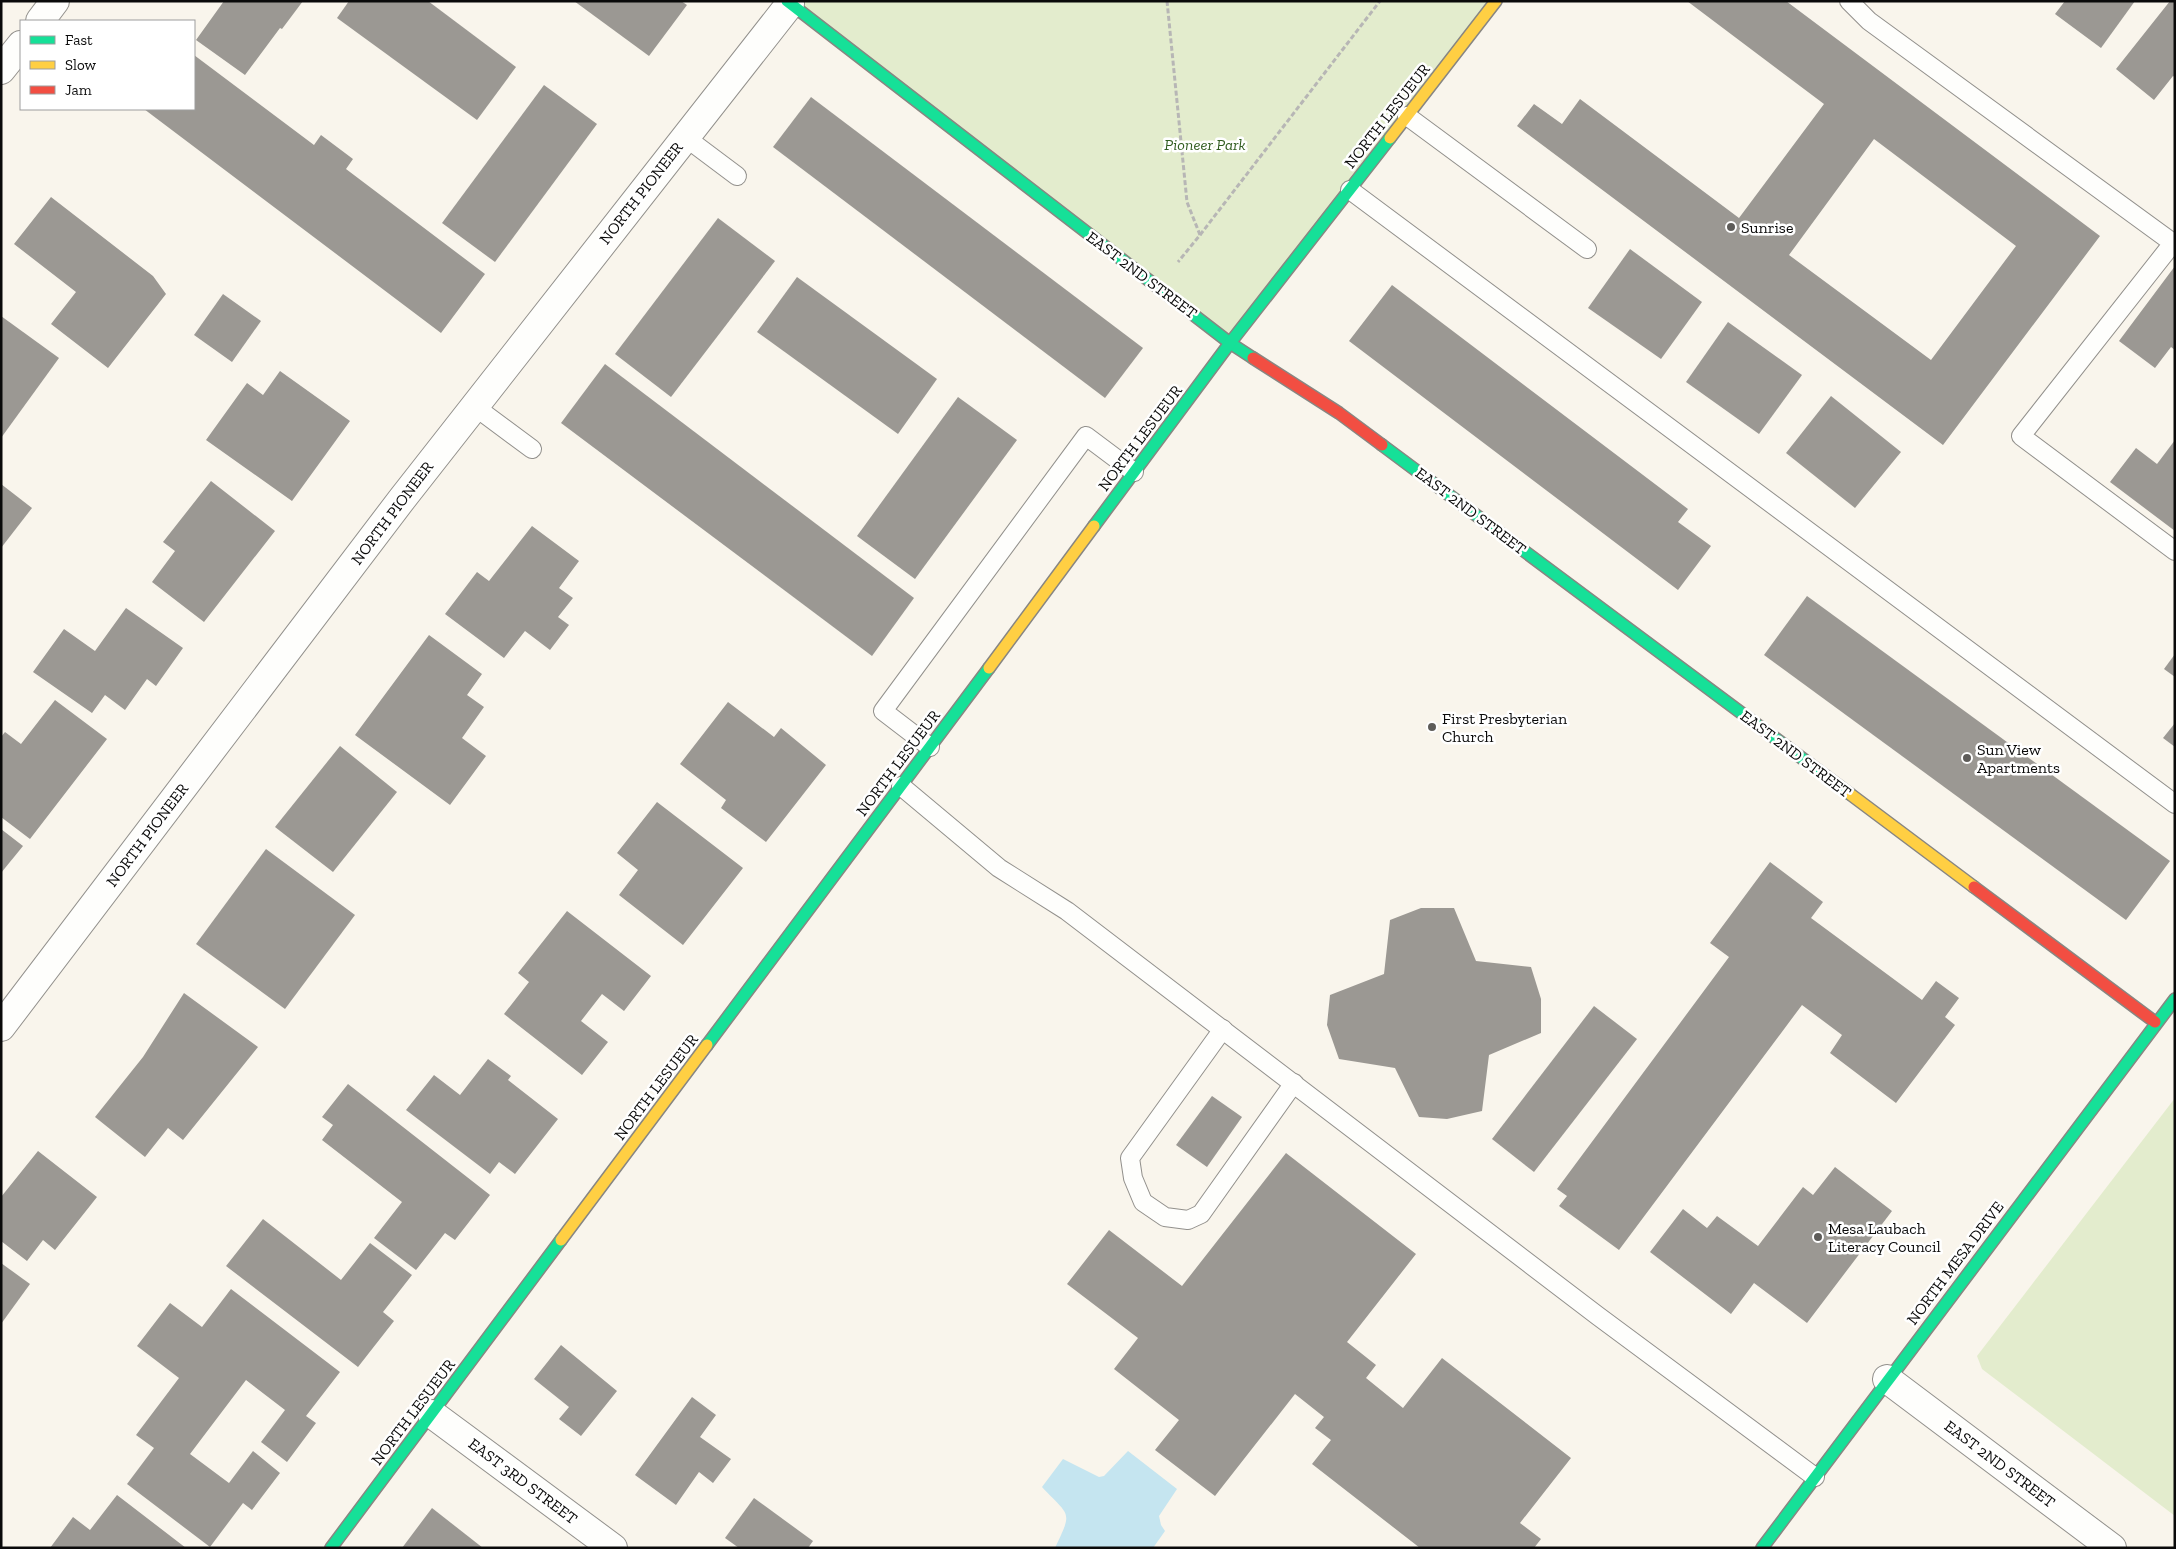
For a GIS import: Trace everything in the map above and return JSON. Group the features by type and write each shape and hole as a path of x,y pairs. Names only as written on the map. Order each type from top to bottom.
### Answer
{"street":[{"path":"41,20 55,1"},
{"name":"NORTH LESUEUR","path":"331,1548 1230,343 1496,1"},
{"name":"NORTH PIONEER","path":"1,1027 474,406 789,3"},
{"name":"EAST 2ND STREET","path":"789,3 1230,343 1339,413 2155,1022"},
{"path":"1,70 20,46"},
{"name":"NORTH MESA DRIVE","path":"1762,1548 2155,1022 2175,999"},
{"name":"EAST 2ND STREET","path":"1887,1380 2112,1548"},
{"name":"EAST 3RD STREET","path":"432,1414 613,1548"}],"lane":[{"path":"1849,1 1869,21 2173,243 2021,436 2175,551"},
{"path":"1407,116 1587,249"},
{"path":"685,137 738,176"},
{"path":"1350,190 2175,804"},
{"path":"474,406 532,449"},
{"path":"930,747 883,711 1086,436 1134,472"},
{"path":"901,786 999,868 1067,911 1598,1316 1815,1477"},
{"path":"1223,1029 1130,1158 1132,1178 1143,1202 1165,1217 1188,1220 1201,1214 1294,1083"}],"path":[{"path":"1167,1 1187,202 1200,235"},
{"path":"1157,287 1200,235 1380,1"}],"green space":[{"name":"Pioneer Park","path":"787,1 1496,1 1230,343"},
{"path":"2175,1098 2175,1516 1982,1369 1977,1356"}],"water":[{"path":"1128,1451 1177,1489 1159,1516 1165,1531 1153,1548 1055,1548 1064,1527 1066,1514 1042,1487 1063,1459 1099,1477 1104,1476"}],"building":[{"path":"224,1 303,1 245,75 196,40"},
{"path":"349,1 428,1 516,67 477,120 337,18"},
{"path":"574,1 681,1 687,5 649,56"},
{"name":"Sunrise","path":"1687,1 1786,1 2100,236 1943,445 1517,126 1534,104 1562,124 1580,99 1739,218 1824,104","holes":["1874,139 2016,246 1931,360 1789,255"]},
{"path":"2065,1 2135,1 2101,48 2055,14"},
{"path":"2170,1 2175,1 2175,77 2173,76 2154,100 2116,69"},
{"path":"195,56 314,145 321,135 353,159 346,169 485,274 441,333 145,110 195,110"},
{"path":"544,85 597,124 495,262 442,223"},
{"path":"811,97 1143,348 1105,398 773,147"},
{"path":"51,197 153,276 166,294 108,368 51,324 76,292 14,244"},
{"path":"718,218 775,261 671,397 615,354"},
{"path":"1630,249 1702,302 1661,359 1588,308"},
{"path":"2175,266 2175,350 2171,347 2155,368 2119,341"},
{"path":"797,277 937,379 898,434 757,332"},
{"path":"1392,285 1688,509 1678,522 1711,546 1678,590 1349,341"},
{"path":"223,294 261,321 232,362 194,335"},
{"path":"1,316 59,358 1,438"},
{"path":"1728,322 1802,375 1759,434 1686,382"},
{"path":"605,364 914,598 872,656 561,423"},
{"path":"280,371 350,421 292,501 206,440 247,383 263,395"},
{"path":"1831,396 1901,452 1855,508 1786,453"},
{"path":"958,397 1017,440 915,579 857,536"},
{"path":"2175,440 2175,531 2110,482 2136,448 2157,464"},
{"path":"211,481 275,531 204,622 152,582 175,551 163,542"},
{"path":"1,484 32,508 1,548"},
{"path":"532,526 579,561 559,588 573,598 558,617 569,625 550,650 525,631 504,658 445,614 477,572 489,581"},
{"name":"Sun View Apartments","path":"1807,596 2170,861 2126,920 1764,655"},
{"path":"126,608 183,648 156,686 147,679 125,710 105,695 92,713 33,672 64,629 95,651"},
{"path":"429,635 482,674 467,695 484,707 462,738 486,756 450,805 355,735"},
{"path":"2175,654 2175,677 2164,669"},
{"path":"55,700 107,739 30,839 1,817 1,737 5,732 21,744"},
{"path":"728,702 774,737 781,728 826,765 766,842 721,808 726,800 680,764"},
{"path":"2175,723 2175,747 2163,738"},
{"path":"340,746 397,792 333,872 275,827"},
{"path":"657,802 743,868 683,945 619,895 638,870 617,853"},
{"path":"1,829 23,846 1,873"},
{"path":"266,849 355,915 285,1009 196,944"},
{"path":"1770,862 1823,902 1811,918 1922,1000 1936,981 1959,998 1945,1017 1955,1025 1896,1103 1830,1053 1842,1035 1802,1005 1619,1250 1559,1206 1567,1196 1557,1189 1729,957 1710,943"},
{"path":"1421,908 1454,908 1476,961 1531,967 1541,999 1541,1033 1489,1055 1482,1111 1447,1119 1419,1117 1395,1068 1339,1059 1327,1025 1330,995 1384,974 1390,920"},
{"path":"567,911 651,976 624,1011 602,994 581,1021 608,1042 582,1075 504,1014 529,982 518,973"},
{"path":"184,993 258,1047 183,1140 168,1128 145,1157 95,1117 143,1057"},
{"path":"1594,1006 1637,1039 1534,1172 1492,1139"},
{"path":"488,1059 511,1076 508,1080 558,1119 515,1174 499,1162 490,1174 406,1110 434,1075 460,1095"},
{"path":"348,1084 490,1195 455,1240 445,1233 416,1270 374,1238 402,1202 322,1140 333,1125 322,1117"},
{"path":"1212,1096 1242,1117 1207,1167 1176,1145"},
{"path":"38,1151 97,1197 55,1250 43,1240 27,1261 1,1241 1,1197"},
{"path":"1286,1153 1416,1254 1347,1342 1376,1365 1366,1378 1403,1408 1442,1358 1571,1458 1520,1523 1541,1539 1534,1548 1420,1548 1312,1464 1331,1440 1315,1428 1324,1417 1295,1394 1215,1496 1155,1450 1179,1420 1114,1369 1138,1338 1067,1284 1109,1230 1182,1286"},
{"name":"Mesa Laubach Literacy Council","path":"1835,1167 1892,1211 1807,1323 1754,1283 1731,1314 1650,1252 1683,1209 1707,1228 1717,1216 1758,1246 1803,1187 1813,1195"},
{"path":"263,1219 341,1280 370,1243 412,1275 383,1312 394,1321 358,1367 226,1266"},
{"path":"1,1263 30,1284 1,1324"},
{"path":"231,1289 340,1372 306,1416 316,1423 287,1462 261,1442 285,1410 246,1380 190,1454 229,1483 253,1451 280,1473 252,1510 243,1503 210,1547 127,1484 154,1448 136,1435 179,1378 137,1346 170,1303 202,1327"},
{"path":"561,1345 617,1391 581,1436 559,1419 569,1407 534,1379"},
{"path":"692,1397 716,1415 700,1437 731,1459 713,1483 699,1472 676,1505 635,1475"},
{"path":"117,1495 186,1548 50,1548 73,1517 90,1530"},
{"path":"754,1498 813,1541 808,1548 739,1548 725,1538"},
{"path":"432,1508 483,1548 402,1548"}],"traffic: fast":[{"path":"787,1 1230,343 1253,358"},
{"path":"1094,526 1230,343 1390,138"},
{"path":"1382,445 1850,794"},
{"path":"707,1045 989,668"},
{"path":"1762,1548 2175,999"},
{"path":"331,1548 561,1240"}],"traffic: slow":[{"path":"1390,138 1496,1"},
{"path":"989,668 1094,526"},
{"path":"1850,794 1974,887"},
{"path":"561,1240 707,1045"}],"traffic: jam":[{"path":"1253,358 1339,413 1382,445"},
{"path":"1974,887 2155,1022"}],"place":[{"name":"Sunrise","path":"1731,227"},
{"name":"First Presbyterian Church","path":"1432,727"},
{"name":"Sun View Apartments","path":"1967,758"},
{"name":"Mesa Laubach Literacy Council","path":"1818,1237"}]}
